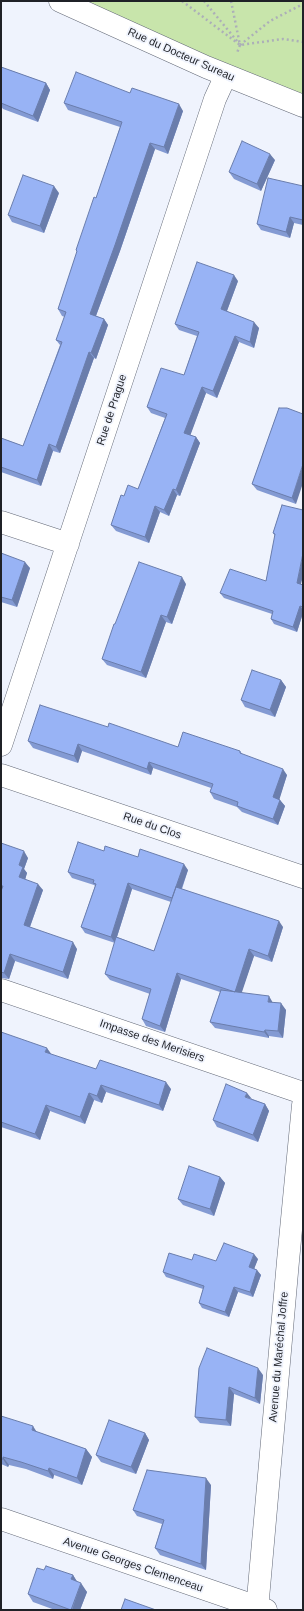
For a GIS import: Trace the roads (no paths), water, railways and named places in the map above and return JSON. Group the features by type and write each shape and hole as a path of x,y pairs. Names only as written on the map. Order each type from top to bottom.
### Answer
{"street":[{"name":"Rue du Docteur Sureau","path":"60,1 226,75 303,106"},
{"name":"Rue de Prague","path":"1,745 215,99 226,75"},
{"path":"1,522 68,544"},
{"name":"Rue du Clos","path":"1,775 303,878"},
{"name":"Impasse des Merisiers","path":"1,990 303,1093"},
{"name":"Avenue du Maréchal Joffre","path":"260,1609 295,1259 303,1104"},
{"name":"Avenue Georges Clemenceau","path":"1,1519 260,1609"}]}
